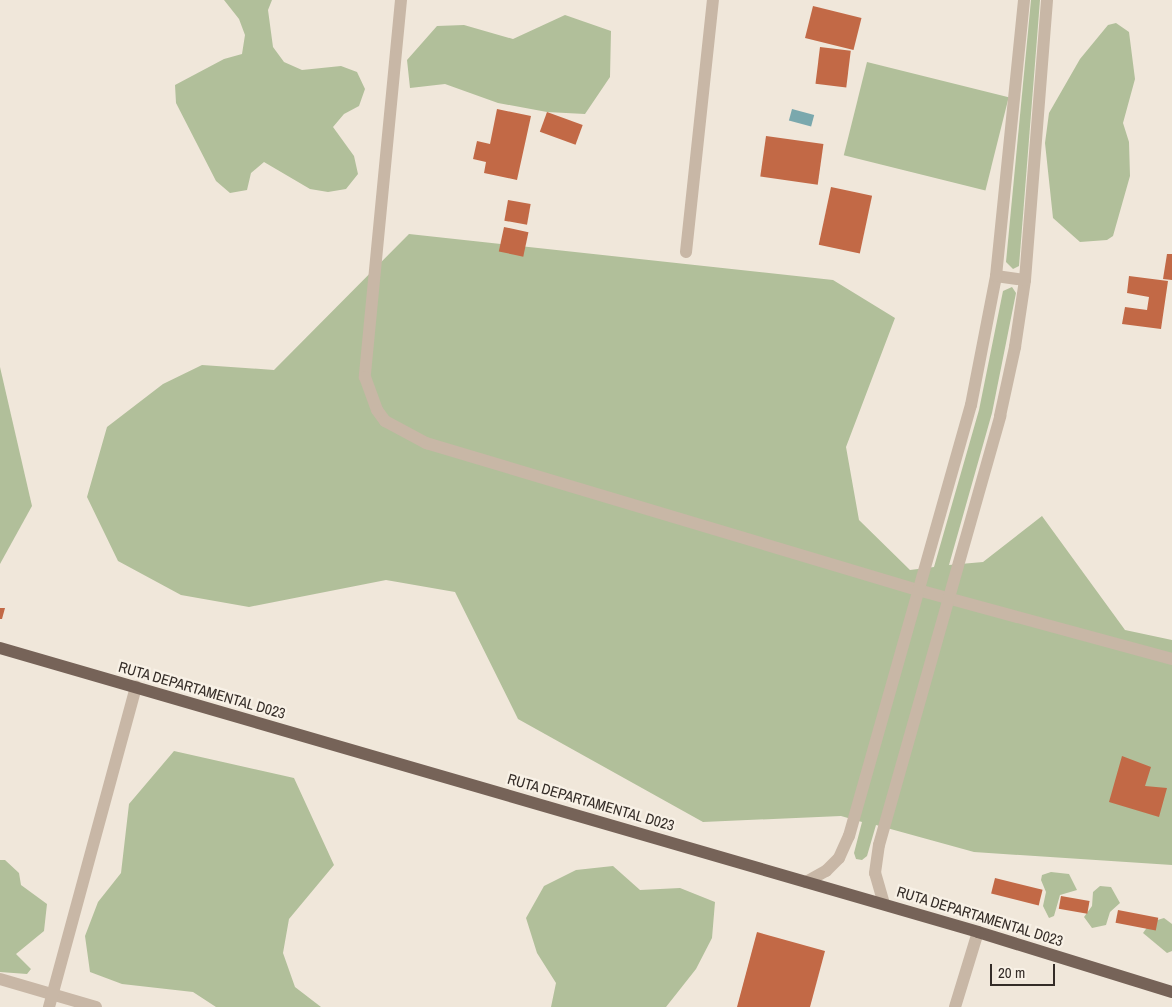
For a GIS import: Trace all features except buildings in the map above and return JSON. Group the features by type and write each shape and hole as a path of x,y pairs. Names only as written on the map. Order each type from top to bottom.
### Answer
{"main road":[{"name":"RUTA DEPARTAMENTAL D023","path":"0,648 884,904 1172,992"}],"street":[{"path":"401,0 365,377 373,403 385,421 426,443 918,590 1172,659"},
{"path":"686,252 713,0"},
{"path":"806,882 826,871 845,848 971,404 996,276 1024,0"},
{"path":"884,904 877,885 875,860 1000,416 1025,280 1047,0"},
{"path":"996,276 1025,280"},
{"path":"49,1007 136,687"},
{"path":"955,1007 978,932"},
{"path":"0,979 96,1007"}],"green space":[{"path":"224,0 272,0 268,10 273,47 284,62 302,70 341,66 357,72 365,89 359,106 344,114 333,127 354,156 358,174 346,189 328,192 310,189 264,162 251,173 247,190 230,193 216,181 176,103 175,85 224,59 242,54 245,35 239,19"},
{"path":"1031,0 1040,0 1019,266 1013,269 1006,262"},
{"path":"565,15 611,31 610,77 585,114 547,112 498,103 445,84 410,88 407,60 437,26 464,25 513,39"},
{"path":"1116,23 1129,32 1135,79 1123,123 1129,142 1130,176 1113,236 1107,240 1080,242 1053,218 1045,143 1049,113 1080,59 1108,25"},
{"path":"867,62 1009,97 985,190 844,155"},
{"path":"409,234 833,280 895,318 846,447 859,520 910,570 934,567 979,410 1003,291 1012,287 1016,293 992,413 949,565 983,562 1042,516 1125,630 1172,640 1172,865 974,852 876,825 867,856 862,860 856,859 854,853 862,822 841,816 703,822 518,719 455,592 386,580 249,607 181,595 118,561 87,497 107,427 163,384 202,365 274,370"},
{"path":"0,367 32,506 0,564"},
{"path":"174,751 294,778 334,865 289,919 283,953 295,987 321,1007 216,1007 193,992 122,984 90,972 85,936 98,902 121,873 129,804"},
{"path":"0,860 5,860 19,873 21,885 47,904 44,931 16,954 31,969 27,974 0,972"},
{"path":"613,866 640,890 680,888 715,902 712,938 696,969 666,1007 551,1007 556,983 537,953 526,918 544,886 576,870"},
{"path":"1051,872 1069,874 1077,890 1060,895 1054,916 1049,918 1043,906 1046,892 1041,880 1042,875"},
{"path":"1100,886 1111,887 1120,903 1110,912 1106,925 1092,928 1084,917 1092,906 1093,892"},
{"path":"1164,918 1172,924 1172,951 1167,953 1143,933 1151,922"}],"water":[{"path":"792,109 814,115 811,127 789,121"}]}
